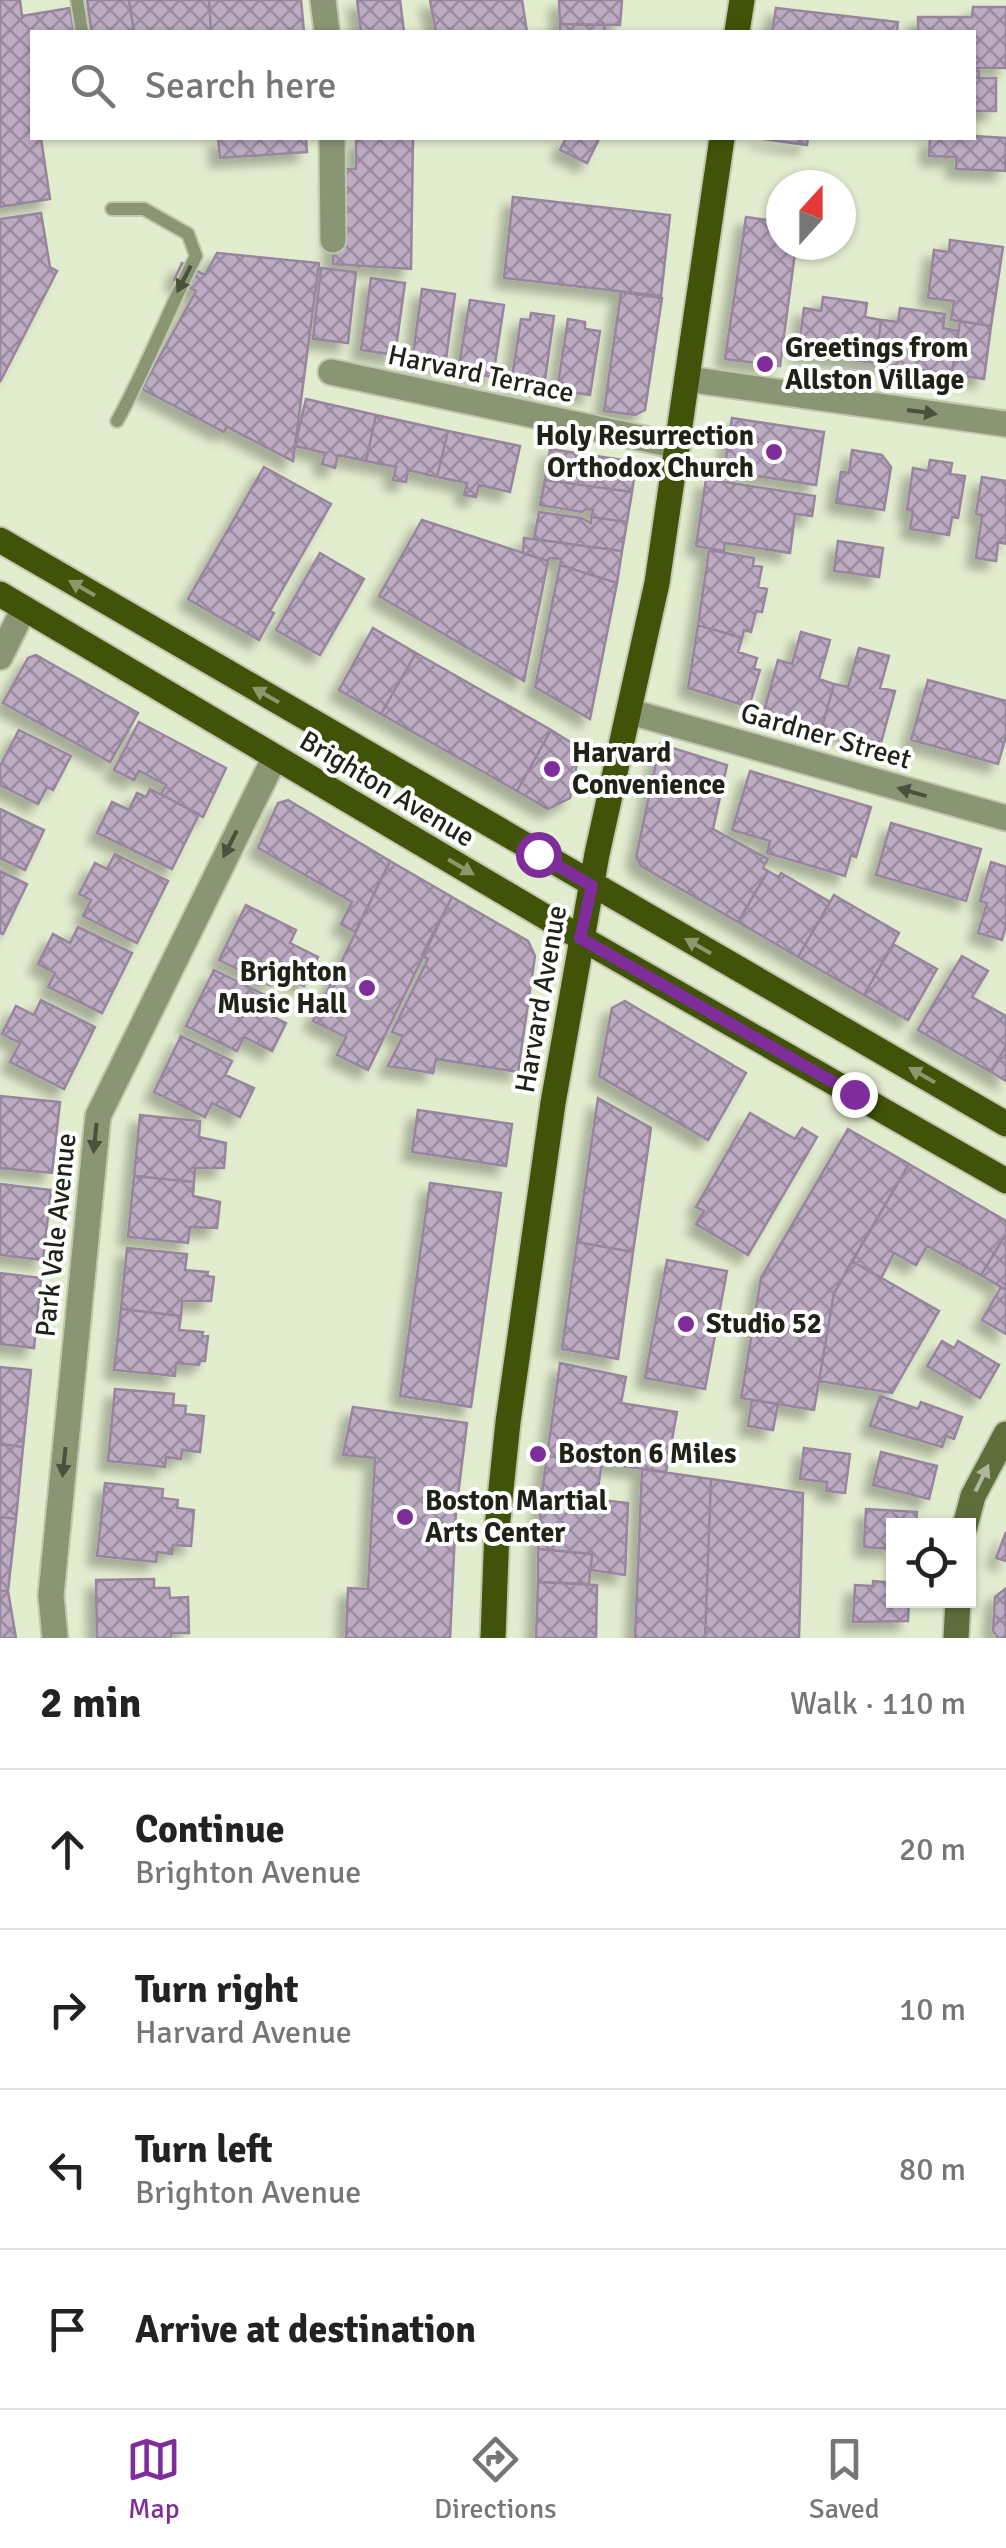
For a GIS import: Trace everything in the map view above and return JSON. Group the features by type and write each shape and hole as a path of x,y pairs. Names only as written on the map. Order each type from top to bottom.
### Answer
{"main road":[{"path":"737,30 742,0"},
{"name":"Harvard Avenue","path":"493,1638 497,1528 508,1422 553,1102 580,938 657,583 722,140"},
{"name":"Brighton Avenue","path":"0,540 1006,1124"},
{"name":"Brighton Avenue","path":"0,594 580,938 1006,1181"}],"street":[{"path":"323,0 327,30"},
{"path":"332,140 333,240"},
{"name":"Harvard Terrace","path":"331,372 678,446"},
{"path":"687,379 1006,424"},
{"path":"0,657 24,608"},
{"name":"Gardner Street","path":"630,712 1006,818"},
{"name":"Park Vale Avenue","path":"55,1638 52,1595 98,1116 274,757"},
{"path":"966,1518 973,1496 1006,1434"},
{"path":"956,1638 958,1608"}],"lane":[{"path":"77,0 82,30"},
{"path":"112,209 144,209 188,234 196,256 168,310 144,372 117,420"}],"building":[{"path":"0,0 20,0 22,16 70,8 74,30 30,30 30,140 41,140 50,199 0,207"},
{"path":"87,0 129,0 134,30 92,30"},
{"path":"129,0 209,0 211,30 134,30"},
{"path":"209,0 301,0 304,30 211,30"},
{"path":"357,0 400,0 404,30 361,30"},
{"path":"430,0 522,0 527,30 436,30"},
{"path":"559,0 622,0 620,25 560,24"},
{"path":"973,7 1006,7 1006,68 976,68 976,30 918,30 918,17 972,17"},
{"path":"776,8 898,22 897,30 772,30"},
{"path":"560,24 605,25 604,30 560,30"},
{"path":"976,71 979,78 996,78 996,111 976,111"},
{"path":"1006,138 1005,171 956,169 956,157 929,156 930,140"},
{"path":"218,140 306,140 307,152 220,158"},
{"path":"356,140 413,140 411,269 333,264 333,169 356,169"},
{"path":"565,140 598,140 587,163 560,150"},
{"path":"771,140 808,140 807,145"},
{"path":"513,197 670,215 661,296 504,278"},
{"path":"41,213 50,267 57,271 0,382 0,219"},
{"path":"746,217 766,220 766,260 794,260 780,366 725,359"},
{"path":"950,240 1003,247 991,326 951,320 954,301 928,298 934,250 949,252"},
{"path":"217,253 319,263 293,461 227,427 224,432 142,389 196,291 174,280 182,263 205,275"},
{"path":"321,268 356,272 348,343 313,339"},
{"path":"371,278 405,283 395,355 361,350"},
{"path":"422,289 455,294 445,366 412,361"},
{"path":"621,292 662,298 645,410 635,415 604,411"},
{"path":"823,297 867,303 865,317 881,320 876,363 798,353 804,308 821,311"},
{"path":"470,300 504,305 493,377 458,371"},
{"path":"900,308 945,314 943,328 958,331 952,374 876,363 881,320 898,322"},
{"path":"531,313 554,316 544,387 511,383 521,319 530,320"},
{"path":"568,319 585,322 585,329 600,331 590,395 557,390"},
{"path":"960,321 991,326 984,379 952,374"},
{"path":"306,399 376,415 366,461 338,455 335,468 322,464 325,453 295,446"},
{"path":"376,415 448,431 437,477 408,470 406,482 393,480 396,467 366,461"},
{"name":"Holy Resurrection Orthodox Church","path":"732,418 824,432 816,485 724,471"},
{"path":"448,431 520,446 510,492 479,485 476,497 464,495 467,483 437,477"},
{"path":"550,449 636,462 632,492 545,480"},
{"path":"852,450 882,455 891,467 884,510 836,503 841,472 849,473"},
{"path":"930,460 952,463 950,474 965,476 958,518 952,517 949,535 910,529 913,511 907,510 913,468 928,471"},
{"path":"264,467 331,504 270,611 274,613 259,640 188,599"},
{"path":"982,477 1006,481 1006,544 998,542 996,561 976,558 982,515 976,514"},
{"path":"706,479 815,496 812,516 795,514 790,553 725,543 724,551 696,546"},
{"path":"545,480 632,492 627,522 591,517 593,510 582,512 540,505"},
{"path":"539,512 591,523 591,517 627,522 622,551 534,539"},
{"path":"422,520 548,561 524,681 379,596"},
{"path":"524,538 622,551 617,583 560,565 561,559 548,561 523,553"},
{"path":"838,541 883,548 879,577 834,571"},
{"path":"709,550 754,558 753,565 762,567 758,587 767,589 762,612 756,611 751,632 744,630 742,638 698,625"},
{"path":"320,553 364,579 320,655 276,630"},
{"path":"560,565 617,583 590,719 535,687"},
{"path":"698,625 742,638 738,652 757,658 754,669 760,670 749,707 688,688"},
{"path":"373,628 416,653 381,714 339,690"},
{"path":"801,632 830,640 819,679 834,684 822,727 764,711 778,660 792,664"},
{"path":"859,648 889,656 880,688 895,691 881,743 822,727 834,684 848,687"},
{"path":"416,653 551,730 517,791 381,714"},
{"path":"36,655 138,713 110,762 3,703 28,658"},
{"path":"928,680 1006,701 1006,736 998,764 911,740"},
{"path":"139,722 226,768 203,817 161,794 166,785 139,771 134,780 114,770"},
{"path":"19,730 71,756 53,790 47,787 38,804 0,785 0,766"},
{"name":"Harvard Convenience","path":"551,730 580,748 570,798 548,809 517,791"},
{"path":"660,744 727,765 713,829 768,859 763,868 768,871 738,922 641,866 636,857"},
{"path":"750,771 871,807 856,857 851,855 845,876 767,853 770,841 732,830"},
{"path":"150,789 199,814 172,869 97,833 112,802 129,810 137,793 146,797"},
{"path":"288,800 390,861 355,932 341,924 352,902 258,848 278,803"},
{"path":"0,809 44,830 25,870 0,858"},
{"path":"891,823 981,849 966,901 876,875"},
{"path":"115,854 168,881 137,943 83,916 91,900 79,894 95,863 107,869"},
{"name":"Brighton Music Hall","path":"390,861 452,897 368,1070 337,1055 346,1037 313,1021"},
{"path":"991,862 1006,867 1006,925 1002,940 978,933 987,903 980,901"},
{"path":"0,871 27,884 3,934 0,933"},
{"path":"768,871 779,877 781,873 830,902 798,957 738,922"},
{"path":"834,895 899,933 864,995 798,957"},
{"path":"452,897 528,941 535,956 518,1072 436,1059 433,1073 388,1066 403,1036 392,1032 428,959 422,955"},
{"path":"246,905 296,930 290,943 318,957 304,986 277,972 270,985 219,960"},
{"path":"78,927 132,953 102,1013 48,987 55,973 38,964 53,934 70,943"},
{"path":"893,944 937,969 908,1020 864,995"},
{"path":"962,956 988,971 972,997 1006,1016 1006,1046 991,1072 918,1030"},
{"path":"214,970 265,995 258,1009 286,1023 272,1051 244,1037 237,1051 186,1026"},
{"path":"41,1000 95,1027 64,1089 10,1062 20,1043 2,1034 16,1006 34,1015"},
{"path":"625,1001 746,1073 708,1140 599,1076 612,1008"},
{"path":"181,1036 232,1061 225,1075 254,1088 240,1117 212,1103 205,1117 154,1092"},
{"path":"1006,1046 1006,1081 991,1072"},
{"path":"0,1096 60,1102 52,1173 0,1168"},
{"path":"598,1098 651,1128 633,1252 577,1242"},
{"path":"418,1110 512,1124 506,1166 412,1152"},
{"path":"750,1113 795,1139 802,1128 817,1137 748,1255 696,1224 704,1211 696,1207"},
{"path":"140,1115 200,1121 199,1137 226,1143 224,1168 195,1168 194,1182 134,1176"},
{"path":"848,1129 909,1164 834,1293 814,1410 741,1398 761,1278"},
{"path":"909,1164 1006,1221 1006,1234 981,1275 927,1246 916,1265 894,1253 881,1278 852,1261"},
{"path":"134,1176 194,1182 193,1196 220,1202 217,1228 190,1227 188,1243 128,1237"},
{"path":"430,1183 501,1193 471,1407 400,1396"},
{"path":"0,1184 51,1190 43,1260 0,1255"},
{"path":"1006,1234 1006,1290 981,1275"},
{"path":"577,1242 633,1252 618,1359 562,1349"},
{"path":"127,1248 187,1254 185,1270 208,1272 207,1276 214,1277 211,1301 182,1301 181,1316 121,1309"},
{"name":"Studio 52","path":"667,1260 727,1271 705,1389 645,1378"},
{"path":"852,1261 939,1311 892,1393 819,1381 834,1293"},
{"path":"0,1273 41,1278 34,1348 0,1344"},
{"path":"1001,1287 1006,1290 1006,1334 982,1320"},
{"path":"121,1309 181,1316 179,1330 208,1336 205,1361 199,1365 176,1363 175,1376 114,1370"},
{"path":"942,1341 954,1348 958,1341 999,1365 980,1398 927,1366"},
{"path":"560,1363 626,1377 621,1403 677,1412 666,1472 547,1456"},
{"path":"0,1367 31,1370 23,1447 0,1444"},
{"path":"115,1389 174,1394 173,1405 186,1406 185,1414 204,1416 200,1452 182,1450 181,1459 166,1457 165,1467 108,1461"},
{"path":"880,1396 918,1409 921,1402 962,1417 954,1439 946,1436 942,1447 870,1426"},
{"path":"752,1400 778,1404 773,1430 748,1426"},
{"path":"353,1407 467,1423 456,1511 450,1638 346,1638 348,1588 368,1589 375,1458 343,1455"},
{"path":"0,1444 23,1447 16,1519 0,1517"},
{"path":"804,1448 850,1454 845,1493 826,1491 827,1482 800,1479"},
{"path":"881,1452 937,1466 929,1499 873,1485"},
{"path":"547,1456 602,1463 596,1500 542,1493"},
{"path":"642,1469 711,1479 705,1638 635,1638"},
{"path":"711,1479 803,1493 799,1638 705,1638"},
{"path":"105,1483 163,1489 162,1498 178,1500 177,1508 194,1510 191,1546 173,1545 172,1554 157,1552 156,1562 97,1556"},
{"path":"542,1493 628,1503 625,1575 591,1570 592,1554 538,1549"},
{"path":"866,1509 917,1512 917,1518 886,1518 886,1548 864,1547"},
{"path":"0,1517 16,1519 8,1591 0,1591"},
{"path":"1006,1532 1006,1561 996,1558"},
{"path":"538,1549 592,1554 589,1584 538,1582"},
{"path":"154,1579 154,1588 169,1588 170,1598 188,1597 189,1633 171,1633 171,1638 97,1638 96,1580"},
{"path":"873,1581 886,1582 886,1608 909,1608 908,1621 853,1622 855,1585 873,1586"},
{"path":"538,1582 597,1585 596,1638 536,1638"},
{"path":"1005,1589 1006,1638 998,1638 993,1631 995,1597"},
{"path":"0,1591 8,1591 16,1638 0,1638"}],"place":[{"name":"Greetings from Allston Village","path":"765,364"},
{"name":"Holy Resurrection Orthodox Church","path":"774,452"},
{"name":"Harvard Convenience","path":"552,769"},
{"name":"Brighton Music Hall","path":"367,988"},
{"name":"Studio 52","path":"686,1324"},
{"name":"Boston 6 Miles","path":"538,1454"},
{"name":"Boston Martial Arts Center","path":"405,1517"}],"route":[{"path":"538,854 592,886 580,938 854,1094"}]}
